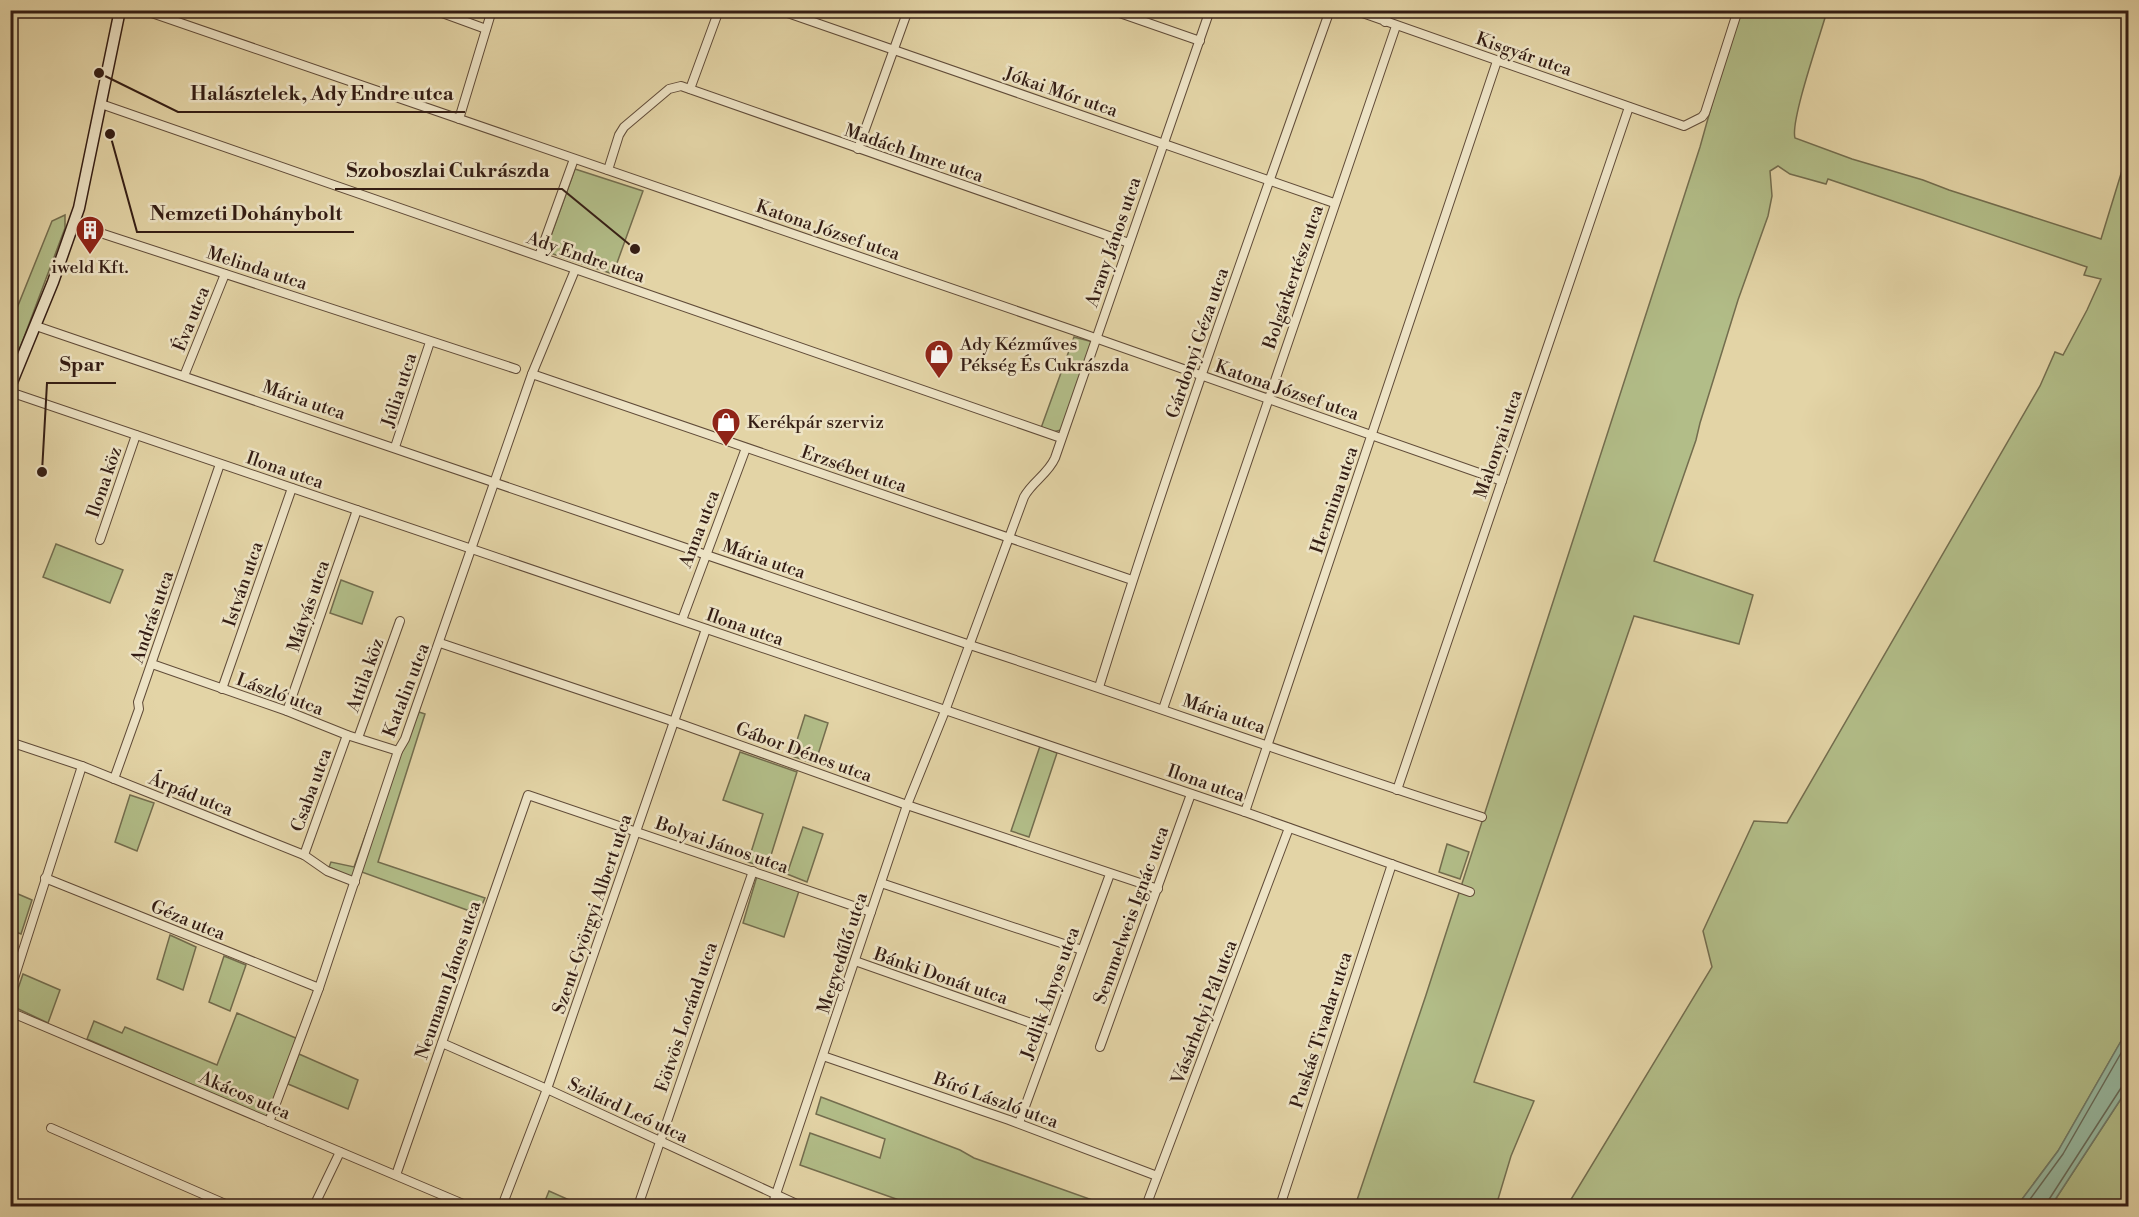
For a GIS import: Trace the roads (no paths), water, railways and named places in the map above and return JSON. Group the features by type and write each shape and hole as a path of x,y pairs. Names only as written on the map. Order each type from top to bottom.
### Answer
{"main road":[{"path":"10,387 36,326 83,191 120,10"}],"street":[{"name":"Katona József utca","path":"143,10 1502,481"},
{"path":"434,10 486,29"},
{"path":"459,119 492,10"},
{"path":"608,170 619,135 624,127 669,89 681,86 690,89 719,10"},
{"name":"Jókai Mór utca","path":"779,10 1334,203"},
{"path":"858,149 908,10"},
{"path":"1111,10 1200,41"},
{"name":"Arany János utca","path":"945,711 1024,497 1028,489 1051,467 1210,10"},
{"name":"Gárdonyi Géza utca","path":"1099,687 1132,580 1201,376 1330,10"},
{"name":"Kisgyár utca","path":"1354,10 1684,126 1702,117 1705,113 1738,10"},
{"path":"1385,22 1389,10"},
{"name":"Bolgárkertész utca","path":"1163,709 1396,26"},
{"name":"Hermina utca","path":"1245,812 1497,61"},
{"name":"Madách Imre utca","path":"690,89 1129,243"},
{"name":"Ady Endre utca","path":"101,104 1061,438"},
{"name":"Malonyai utca","path":"1397,790 1629,107"},
{"path":"539,256 574,159"},
{"name":"Melinda utca","path":"73,224 516,369"},
{"name":"Katalin utca","path":"269,1122 319,988 398,751 405,739 440,643 532,374 575,270"},
{"name":"Éva utca","path":"184,376 225,274"},
{"name":"Mária utca","path":"36,326 1482,817"},
{"name":"Júlia utca","path":"395,447 430,342"},
{"name":"Erzsébet utca","path":"532,374 1132,580"},
{"name":"Ilona utca","path":"10,392 1245,812 1470,892"},
{"name":"Ilona köz","path":"100,540 136,435"},
{"name":"Anna utca","path":"682,620 746,448"},
{"name":"András utca","path":"114,779 139,710 138,702 220,464"},
{"name":"István utca","path":"222,689 292,488"},
{"name":"Mátyás utca","path":"287,711 357,510"},
{"name":"Attila köz","path":"358,738 400,621"},
{"name":"Szent-Györgyi Albert utca","path":"502,1206 547,1089 706,629"},
{"name":"Gábor Dénes utca","path":"440,643 675,722 907,805 1158,889"},
{"name":"László utca","path":"152,664 287,711 347,735 398,751"},
{"name":"Megyedűlő utca","path":"772,1206 907,805 945,711"},
{"name":"Csaba utca","path":"304,855 347,735"},
{"name":"Árpád utca","path":"10,742 82,766 304,855 327,871 355,882"},
{"path":"10,991 82,766"},
{"name":"Semmelweis Ignác utca","path":"1100,1047 1191,794"},
{"name":"Bolyai János utca","path":"528,795 871,912"},
{"name":"Neumann János utca","path":"396,1175 528,795"},
{"name":"Vásárhelyi Pál utca","path":"1146,1206 1289,828"},
{"name":"Puskás Tivadar utca","path":"1280,1206 1392,864"},
{"name":"Eötvös Loránd utca","path":"638,1206 753,871"},
{"name":"Jedlik Ányos utca","path":"1018,1123 1110,874"},
{"name":"Géza utca","path":"45,878 319,988"},
{"path":"881,883 1082,950"},
{"name":"Bánki Donát utca","path":"855,961 1051,1030"},
{"name":"Akácos utca","path":"10,1011 468,1206"},
{"name":"Szilárd Leó utca","path":"442,1043 801,1206"},
{"name":"Bíró László utca","path":"823,1056 1018,1123 1157,1176"},
{"path":"51,1128 230,1206"},
{"path":"314,1206 340,1152"}],"water":[{"path":"2128,1029 2128,1088 2051,1206 2017,1206 2058,1151"}],"place":[{"name":"Halásztelek, Ady Endre utca","path":"99,73"},
{"name":"Nemzeti Dohánybolt","path":"110,134"},
{"name":"Szoboszlai Cukrászda","path":"635,249"},
{"name":"iweld Kft.","path":"90,256"},
{"name":"Ady Kézműves Pékség És Cukrászda","path":"939,380"},
{"name":"Kerékpár szerviz","path":"726,448"},
{"name":"Spar","path":"42,472"}]}
